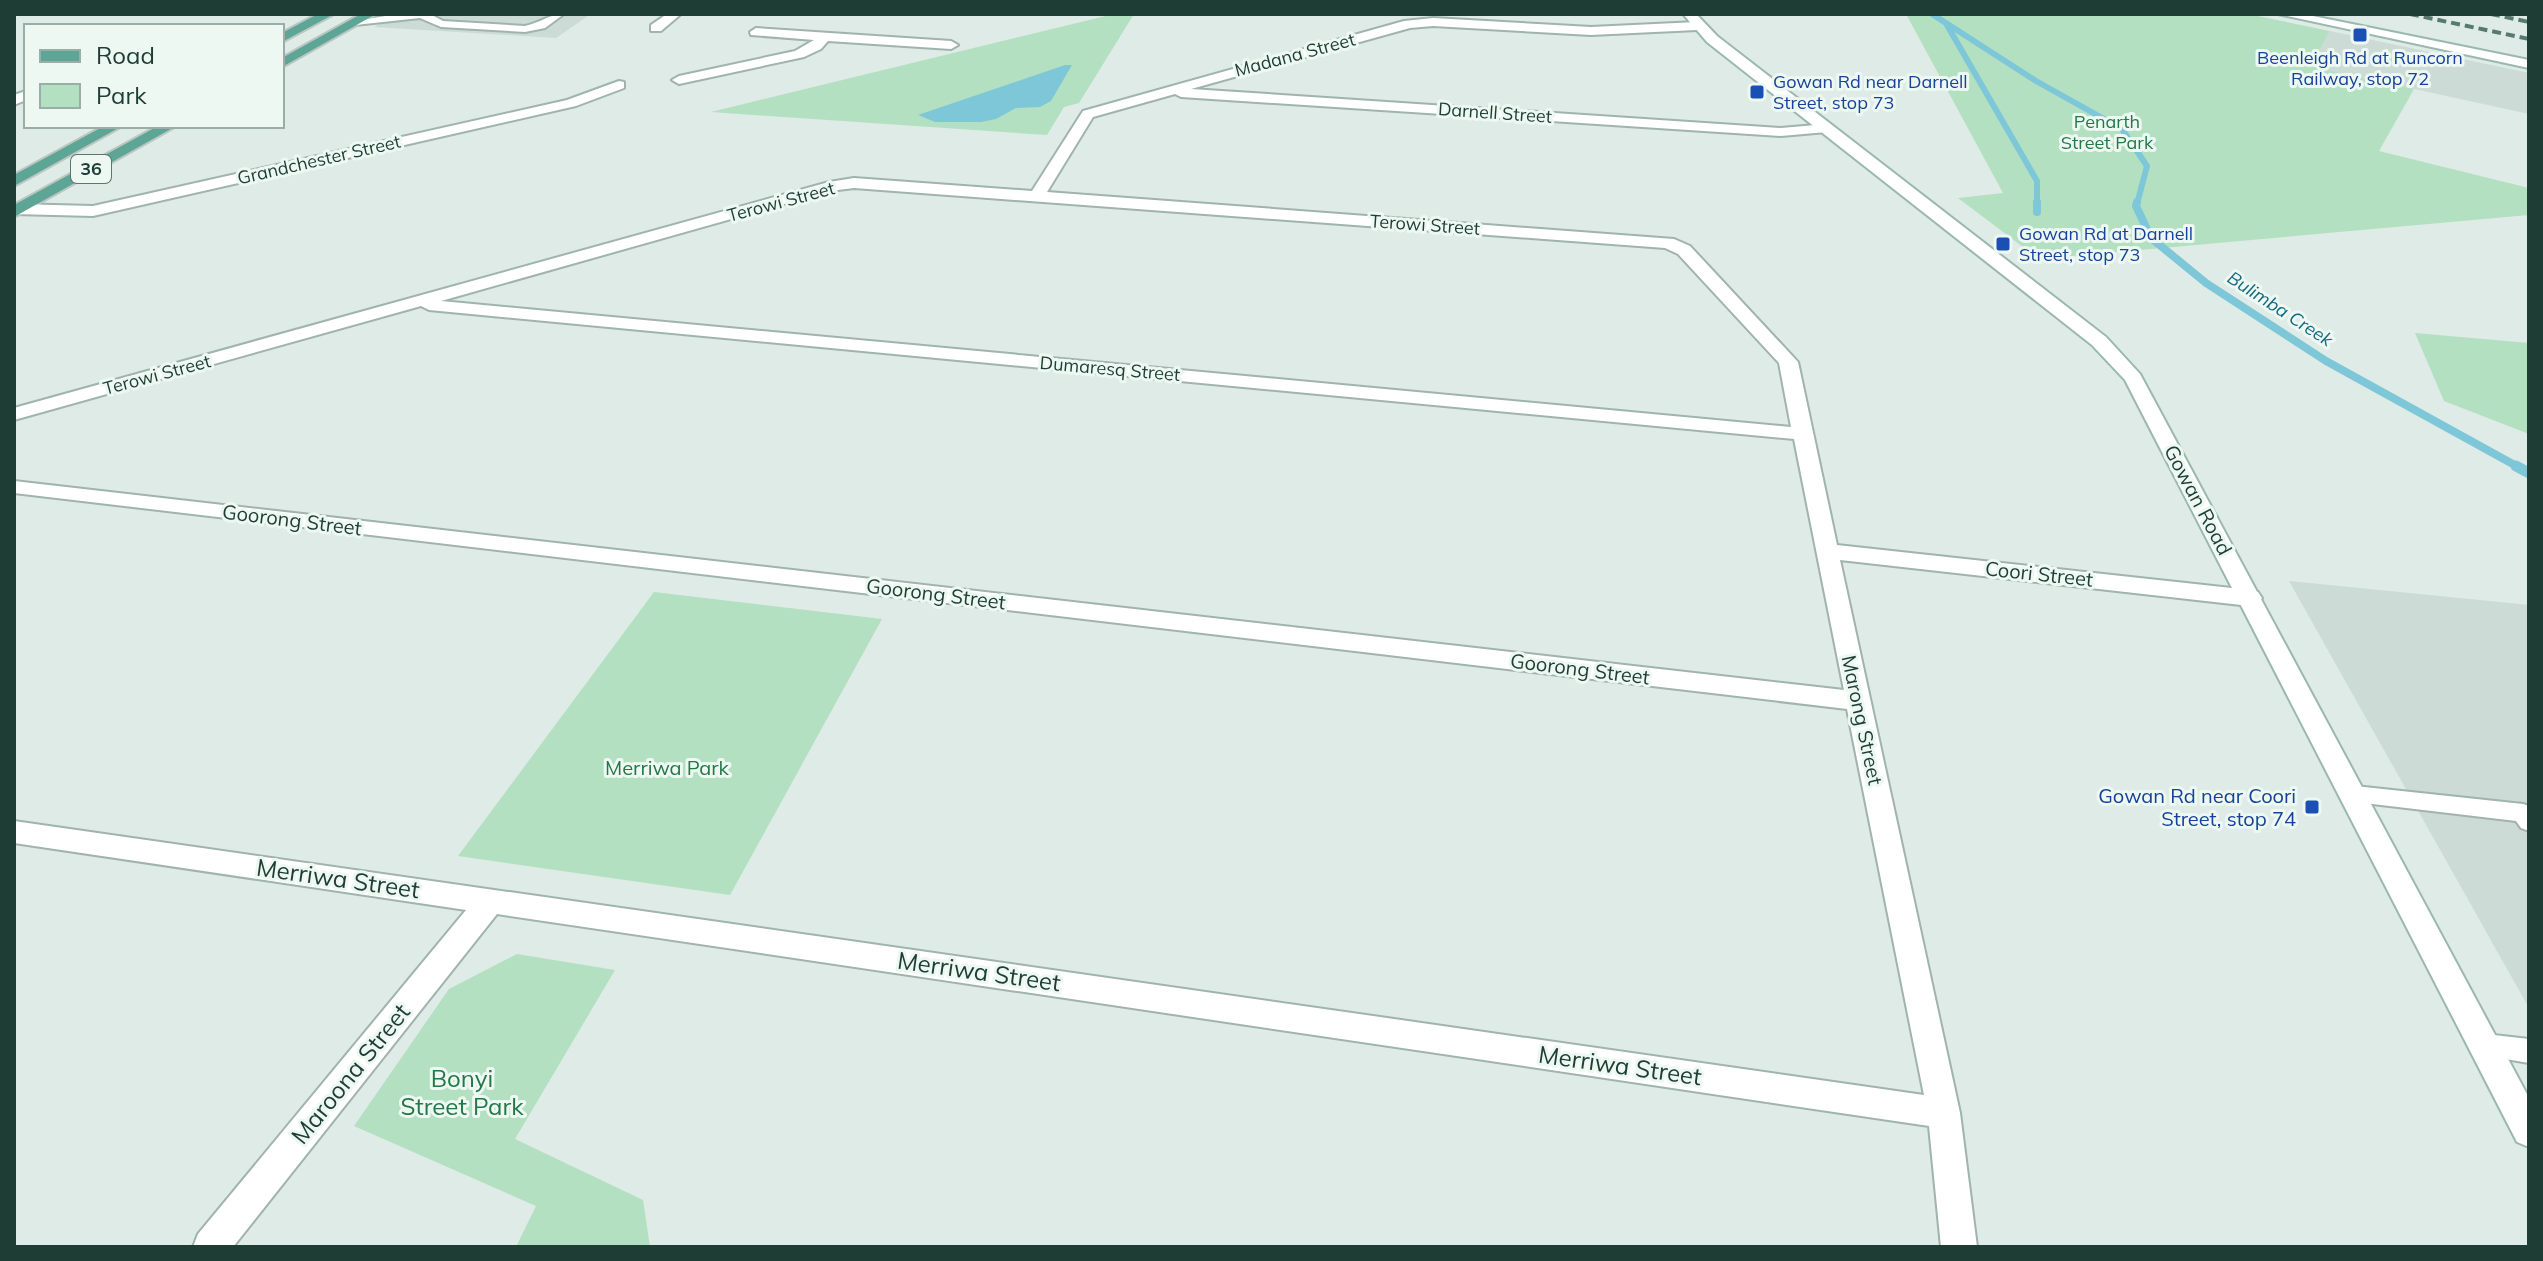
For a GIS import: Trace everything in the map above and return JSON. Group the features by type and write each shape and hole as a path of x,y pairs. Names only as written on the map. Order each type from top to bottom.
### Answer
{"main road":[{"path":"284,37 328,14"},
{"path":"284,62 370,14"},
{"name":"36","path":"14,181 111,128"},
{"name":"36","path":"15,210 165,128"}],"street":[{"path":"656,28 675,14"},
{"path":"2284,14 2529,64"},
{"path":"2340,14 2529,53"},
{"name":"Madana Street","path":"1037,196 1088,114 1409,24 1433,22 1603,31 1693,20"},
{"name":"Gowan Road","path":"1693,20 2112,352 2133,378 2529,1131"},
{"path":"756,32 951,45"},
{"path":"679,80 799,54 816,46 825,36"},
{"name":"Grandchester Street","path":"15,210 93,211 571,103 619,85"},
{"name":"Darnell Street","path":"1163,92 1781,132 1827,128"},
{"name":"Terowi Street","path":"14,414 829,187 854,183 1668,243"},
{"name":"Marong Street","path":"1668,243 1684,250 1788,362 1944,1113 1959,1247"},
{"name":"Dumaresq Street","path":"415,304 1804,434"},
{"name":"Goorong Street","path":"14,487 1858,701"},
{"name":"Coori Street","path":"1828,551 2250,598"},
{"name":"Merriwa Street","path":"14,832 1944,1113"},
{"name":"Maroona Street","path":"211,1247 491,901"}],"lane":[{"path":"355,22 424,14 441,24 525,29 541,26 559,14"},
{"path":"2355,795 2527,816"},
{"path":"2485,1046 2529,1051"}],"shaded area":[{"path":"397,14 591,14 556,38 374,27"},
{"path":"2330,31 2529,73 2529,114 2309,66"},
{"path":"2289,581 2529,605 2529,1008"}],"green space":[{"path":"1114,14 1134,14 1079,103 1064,107 1047,135 711,112"},
{"name":"Penarth Street Park","path":"1906,14 2248,14 2330,31 2310,66 2414,89 2379,151 2529,188 2529,215 2039,259 1958,198 2003,193"},
{"path":"2415,333 2529,343 2529,434 2444,401"},
{"name":"Merriwa Park","path":"654,592 882,619 730,895 458,856"},
{"name":"Bonyi Street Park","path":"517,954 615,970 515,1139 643,1200 650,1247 516,1247 536,1206 354,1126 449,989"}],"water":[{"path":"1072,65 1051,101 1040,107 1016,108 996,119 981,122 935,122 918,115"}],"waterway":[{"name":"Bulimba Creek","path":"1932,14 2036,81 2122,129 2147,166 2137,204"},
{"path":"1947,25 2037,181 2037,212"},
{"name":"Bulimba Creek","path":"2137,202 2151,238 2206,283 2326,361 2520,468"},
{"name":"Bulimba Creek","path":"2516,466 2529,473"}],"railway":[{"path":"2410,14 2529,39"},
{"path":"2491,14 2529,22"}],"place":[{"name":"Beenleigh Rd at Runcorn Railway, stop 72","path":"2360,35"},
{"name":"Gowan Rd near Darnell Street, stop 73","path":"1757,92"},
{"name":"Gowan Rd at Darnell Street, stop 73","path":"2003,244"},
{"name":"Gowan Rd near Coori Street, stop 74","path":"2312,807"}]}
